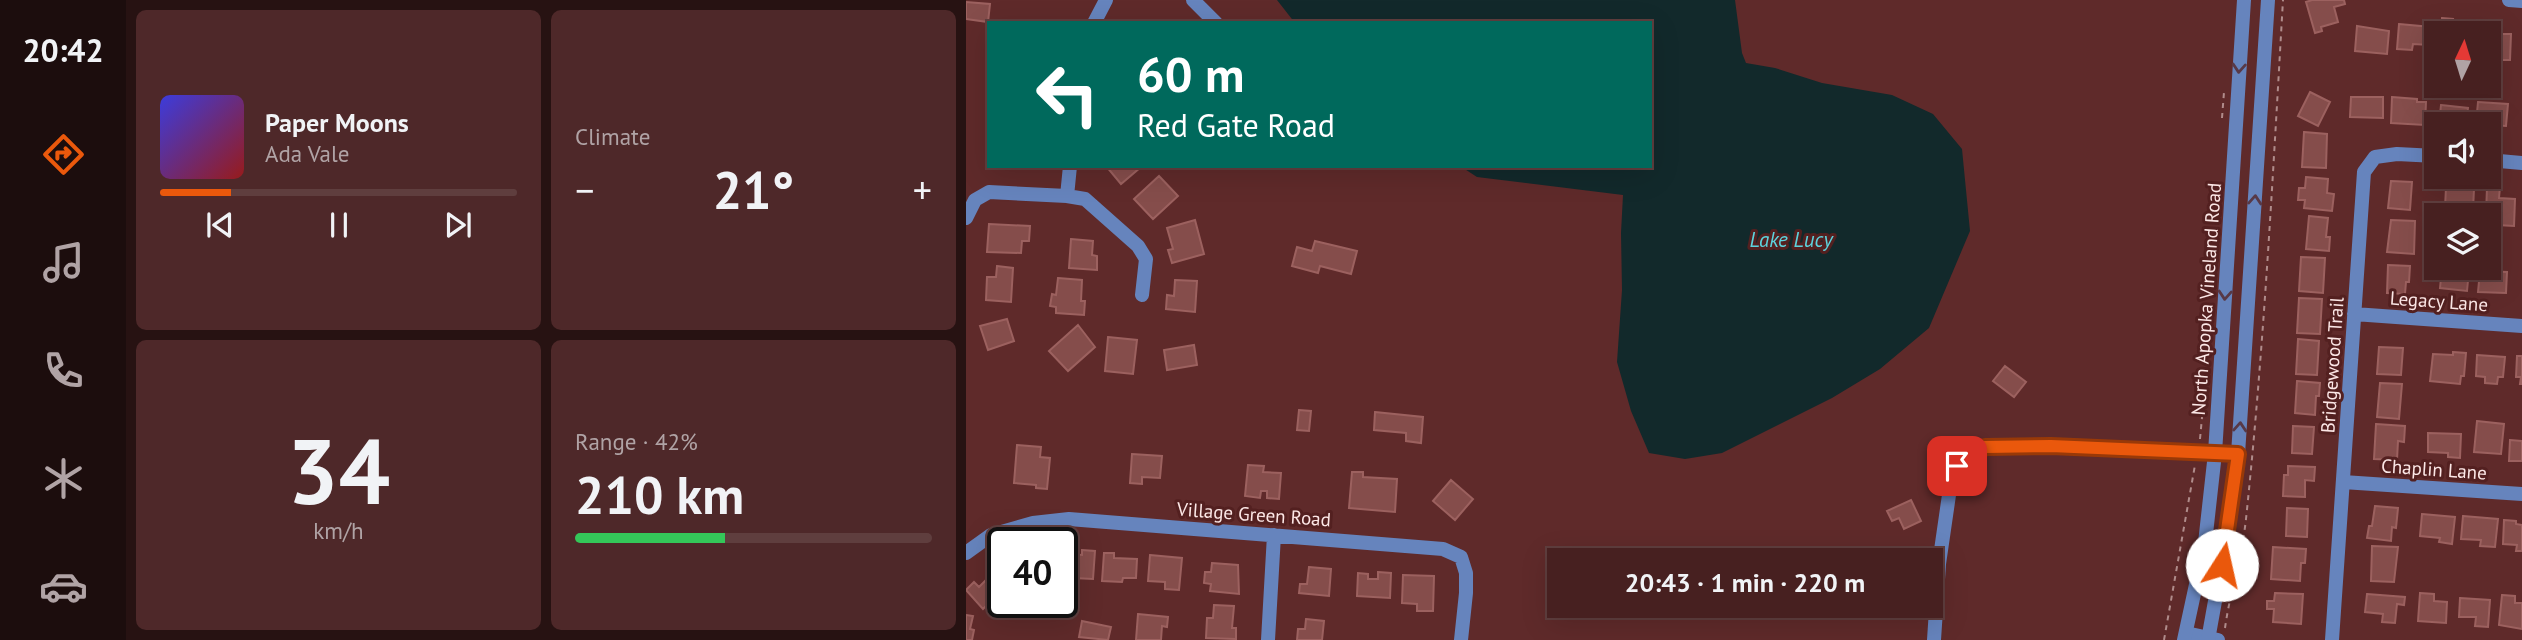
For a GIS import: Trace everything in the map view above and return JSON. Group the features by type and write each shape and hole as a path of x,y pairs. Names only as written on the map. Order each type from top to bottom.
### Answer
{"street":[{"path":"1095,21 1106,0"},
{"path":"1193,0 1214,21"},
{"name":"North Apopka Vineland Road","path":"2185,637 2204,543 2216,453 2244,0"},
{"path":"2208,640 2238,454 2268,0"},
{"path":"2509,0 2522,1"},
{"name":"Bridgewood Trail","path":"2332,640 2364,172 2375,157 2397,154 2424,155"},
{"path":"2501,161 2522,163"},
{"path":"1068,196 1070,168"},
{"path":"966,218 975,200 989,192 1085,199 1138,246 1146,259 1142,295"},
{"name":"Legacy Lane","path":"2354,314 2522,326"},
{"path":"1934,640 1939,564 1949,495 1957,466 1985,447 2051,446 2238,454"},
{"name":"Chaplin Lane","path":"2343,482 2522,494"},
{"name":"Village Green Road","path":"966,553 990,535 1032,523 1069,519 1443,548 1461,557 1466,573 1461,640"},
{"path":"1268,640 1274,535"},
{"path":"2185,637 2218,640"}],"path":[{"path":"2222,117 2224,91"},
{"path":"2164,640 2198,452 2204,395"}],"water":[{"name":"Lake Lucy","path":"1277,0 1735,0 1742,53 1746,63 1775,68 1822,83 1892,95 1933,114 1962,149 1970,231 1929,328 1880,369 1832,398 1722,453 1685,459 1649,453 1631,411 1617,362 1622,290 1623,195 1477,177 1463,168 1652,168 1652,21 1293,21"}],"building":[{"path":"2344,0 2345,4 2334,7 2338,22 2321,27 2322,31 2315,33 2306,2"},
{"path":"966,2 990,4 987,22 966,19"},
{"path":"2399,24 2424,26 2424,45 2413,44 2412,50 2397,49"},
{"path":"2357,26 2389,31 2387,54 2355,51"},
{"path":"2501,34 2511,34 2510,60 2501,60"},
{"path":"2310,92 2330,102 2318,126 2298,116"},
{"path":"2351,97 2383,97 2383,118 2350,117"},
{"path":"2392,97 2426,102 2424,125 2391,123"},
{"path":"2478,102 2508,104 2506,126 2501,126 2501,112 2477,112"},
{"path":"2441,105 2468,108 2468,112 2440,112"},
{"path":"2304,132 2327,134 2326,168 2302,167"},
{"path":"1108,168 1140,168 1121,184"},
{"path":"1159,176 1178,196 1153,219 1134,199"},
{"path":"2306,177 2328,179 2327,193 2334,194 2332,211 2304,208 2305,200 2298,200 2299,188 2305,188"},
{"path":"2391,181 2412,182 2410,210 2388,208"},
{"path":"2446,189 2474,189 2473,203 2445,203"},
{"path":"2487,189 2500,189 2499,198 2515,199 2514,226 2501,225 2501,203 2486,203"},
{"path":"2309,216 2328,218 2326,237 2330,237 2329,251 2306,249"},
{"path":"1195,220 1204,254 1172,263 1168,250 1173,249 1167,228"},
{"path":"2391,220 2415,221 2414,254 2387,252"},
{"path":"989,224 1030,226 1029,241 1022,241 1021,253 987,252"},
{"path":"1071,239 1093,241 1092,255 1097,256 1097,270 1069,268"},
{"path":"1315,241 1357,251 1351,274 1320,266 1318,273 1292,266 1297,247 1312,251"},
{"path":"2301,257 2325,258 2323,293 2299,291"},
{"path":"2388,265 2410,266 2405,294 2387,293"},
{"path":"997,266 1013,268 1011,302 986,300 987,277 996,277"},
{"path":"2501,272 2507,272 2506,293 2478,292 2479,280 2501,280"},
{"path":"1058,278 1082,280 1081,301 1085,301 1084,315 1056,313 1056,307 1050,306 1052,294 1056,295"},
{"path":"1175,280 1197,281 1195,312 1166,309 1167,295 1174,296"},
{"path":"2441,280 2468,280 2467,291 2440,288"},
{"path":"2299,298 2322,299 2320,334 2297,333"},
{"path":"1007,319 1014,341 988,350 980,326"},
{"path":"1078,325 1095,347 1068,371 1049,351"},
{"path":"1108,337 1137,340 1133,374 1105,371"},
{"path":"2298,339 2319,341 2317,375 2296,374"},
{"path":"1194,345 1197,365 1167,370 1164,350"},
{"path":"2379,347 2403,348 2401,375 2377,374"},
{"path":"2453,352 2466,353 2464,376 2461,376 2460,384 2430,381 2433,354 2453,355"},
{"path":"2477,355 2505,357 2503,377 2498,377 2497,384 2485,383 2485,377 2476,376"},
{"path":"2517,356 2522,356 2522,384 2521,377 2516,377"},
{"path":"2005,366 2026,382 2014,397 1993,381"},
{"path":"2297,381 2320,383 2315,415 2295,413"},
{"path":"2380,383 2402,384 2399,419 2377,417"},
{"path":"1299,410 1311,411 1309,431 1297,430"},
{"path":"1375,412 1423,417 1421,443 1406,441 1406,433 1374,430"},
{"path":"2477,421 2504,424 2501,454 2474,452"},
{"path":"2376,424 2405,426 2404,442 2398,441 2397,460 2374,459"},
{"path":"2293,426 2314,427 2312,454 2292,453"},
{"path":"2428,433 2461,434 2460,458 2448,457 2448,453 2428,452"},
{"path":"2510,440 2522,441 2522,461 2509,461"},
{"path":"1017,445 1041,447 1040,457 1050,458 1047,489 1014,483"},
{"path":"1132,454 1162,456 1160,478 1142,477 1142,484 1130,483"},
{"path":"1248,465 1264,466 1263,472 1281,473 1279,499 1267,498 1267,491 1261,491 1260,498 1245,496"},
{"path":"2288,466 2315,467 2314,481 2305,480 2305,497 2283,496 2284,475 2288,475"},
{"path":"1352,472 1363,472 1363,477 1397,479 1395,512 1349,508"},
{"path":"1451,480 1473,499 1455,520 1433,501"},
{"path":"1911,500 1921,521 1904,529 1899,518 1892,521 1887,511"},
{"path":"2375,506 2398,508 2396,528 2392,527 2391,541 2367,538"},
{"path":"2287,508 2308,509 2307,537 2286,536"},
{"path":"2422,514 2455,517 2452,544 2439,542 2440,538 2420,536"},
{"path":"2463,516 2498,519 2495,547 2480,546 2481,540 2461,539"},
{"path":"2504,520 2516,521 2516,524 2522,525 2522,551 2516,551 2517,545 2503,544"},
{"path":"2372,546 2398,547 2394,582 2371,581"},
{"path":"2273,547 2306,549 2305,563 2301,563 2300,581 2271,579"},
{"path":"1082,550 1095,551 1093,579 1078,578 1078,555 1082,555"},
{"path":"1104,553 1114,553 1114,558 1137,559 1136,578 1123,578 1122,582 1102,581"},
{"path":"1150,555 1182,558 1179,590 1165,589 1165,582 1148,581"},
{"path":"1212,563 1238,565 1239,594 1210,591 1211,584 1204,583 1205,572 1211,572"},
{"path":"1309,567 1331,569 1329,596 1299,593 1300,584 1307,584"},
{"path":"1378,572 1391,573 1390,598 1357,596 1358,573 1368,574 1368,579 1378,579"},
{"path":"1403,575 1434,576 1433,611 1417,611 1417,604 1402,603"},
{"path":"987,579 987,605 983,609 966,590 974,582 979,587"},
{"path":"2275,593 2303,594 2301,624 2273,622 2274,609 2267,609 2267,601 2274,601"},
{"path":"2420,593 2434,594 2434,601 2447,602 2446,623 2418,621"},
{"path":"2367,594 2405,597 2404,605 2397,604 2395,623 2382,622 2383,614 2365,612"},
{"path":"2502,595 2515,596 2515,603 2522,603 2522,629 2499,625"},
{"path":"2460,598 2490,600 2488,627 2475,626 2476,617 2459,617"},
{"path":"1214,605 1234,606 1232,628 1236,628 1236,639 1206,638 1207,618 1213,618"},
{"path":"1138,614 1168,617 1167,627 1162,626 1161,640 1136,640"},
{"path":"966,615 973,616 970,629 974,630 972,640 966,640"},
{"path":"1306,619 1324,621 1322,640 1297,640 1298,629 1305,629"},
{"path":"1082,621 1111,627 1108,640 1079,637"}],"route":[{"path":"1957,466 1985,447 2051,446 2238,454 2222,565"}]}
